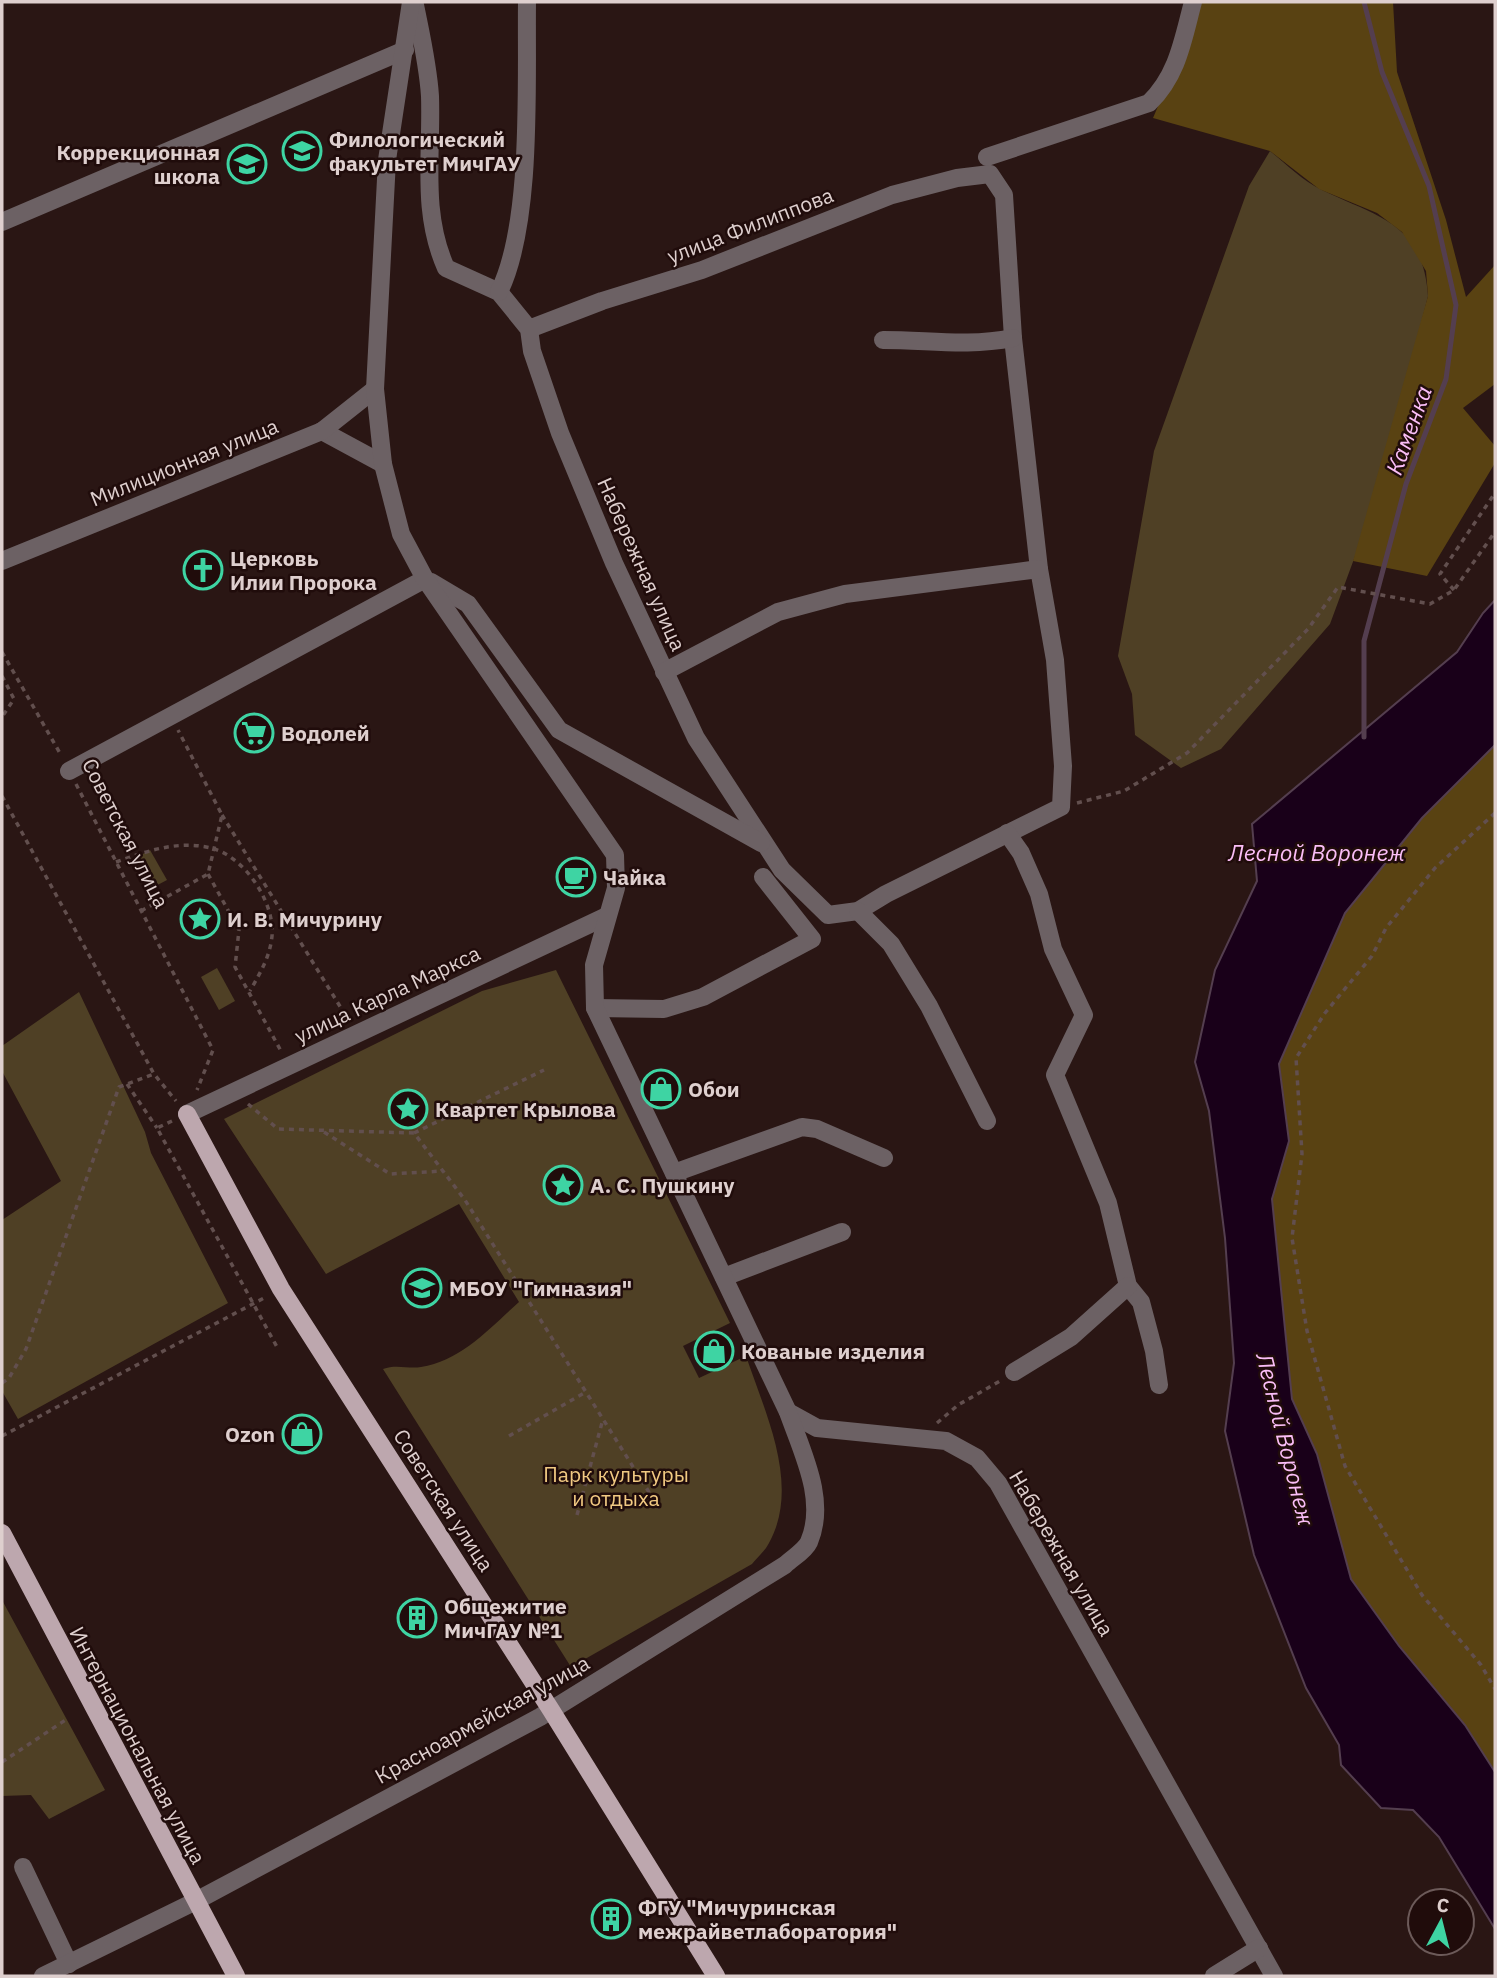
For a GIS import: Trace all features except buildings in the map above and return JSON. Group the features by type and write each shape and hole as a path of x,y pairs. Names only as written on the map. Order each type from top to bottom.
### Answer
{"main road":[{"name":"Советская улица","path":"187,1114 281,1289 551,1710 716,1976"},
{"name":"Интернациональная улица","path":"2,1533 194,1902 236,1976"}],"street":[{"name":"Набережная улица","path":"413,2 387,160 375,389 383,464 401,534 425,579 615,855 616,888 594,965 595,1008 788,1412 817,1427 946,1441 977,1458 999,1483 1274,1976"},
{"name":"Набережная улица","path":"413,2 425,53 430,96 428,198 434,241 446,268 499,292 529,329 532,351 560,433 614,563 664,672 696,738 782,870 828,915 858,911 1061,807"},
{"path":"499,292 511,268 519,211 526,113 527,2"},
{"name":"улица Филиппова","path":"529,329 602,301 702,270 892,195 988,166 1149,103 1165,88 1173,73 1193,2"},
{"path":"2,222 405,50"},
{"path":"988,166 1003,195 1013,338 1039,569 1055,660 1063,766 1061,807"},
{"path":"883,340 922,340 955,345 1013,338"},
{"name":"Милиционная улица","path":"2,561 322,431 375,389"},
{"path":"322,431 383,464"},
{"path":"664,672 778,612 845,594 1039,569"},
{"name":"Набережная улица","path":"425,579 468,604 559,730 765,846"},
{"path":"69,771 425,579"},
{"path":"1007,833 1021,853 1039,894 1053,949 1084,1015 1055,1074 1108,1203 1128,1286 1141,1302 1154,1351 1159,1385"},
{"path":"595,1008 664,1009 690,1001 812,939 763,877"},
{"path":"858,911 891,943 929,1006 987,1121"},
{"name":"улица Карла Маркса","path":"187,1114 356,1032 607,916"},
{"path":"674,1173 802,1127 817,1129 884,1158"},
{"path":"724,1277 842,1232"},
{"path":"1014,1372 1071,1337 1128,1286"},
{"name":"Красноармейская улица","path":"43,1976 194,1902 551,1710 757,1585 808,1545 816,1512 812,1481 788,1412"},
{"path":"23,1867 69,1964"},
{"path":"1214,1976 1259,1948"}],"path":[{"path":"1454,590 1440,574 1495,493"},
{"path":"1061,807 1124,791 1187,753 1308,629 1338,587 1395,600 1430,604 1454,590 1495,531"},
{"name":"Советская улица","path":"2,652 69,771 213,1050 187,1114"},
{"path":"2,676 14,699"},
{"path":"2,717 14,699 25,693"},
{"path":"171,716 222,815 356,1032"},
{"path":"2,796 154,1073 187,1114 157,1128"},
{"path":"1495,813 1435,868 1402,908 1386,928 1372,956 1325,1013 1296,1058 1302,1154 1293,1238 1307,1331 1345,1466 1422,1595 1481,1665 1495,1689"},
{"path":"222,815 212,848 208,874 239,930 235,967 288,1066"},
{"path":"116,862 162,846 212,848 246,868 265,904 272,934 265,963 250,991"},
{"path":"141,911 208,874"},
{"path":"233,1092 278,1129 414,1133 544,1070"},
{"path":"2,1383 9,1378 26,1349 99,1136 119,1087 154,1073"},
{"path":"127,1084 157,1128 277,1347"},
{"path":"322,1130 390,1174 443,1171"},
{"path":"414,1133 465,1200 659,1508"},
{"path":"2,1436 281,1289"},
{"path":"920,1438 958,1405 1014,1372"},
{"path":"509,1436 586,1392"},
{"path":"577,1515 603,1419"},
{"path":"2,1762 67,1720"}],"green space":[{"path":"1270,151 1315,186 1394,225 1407,237 1417,252 1424,271 1428,296 1378,494 1330,624 1221,749 1181,768 1135,735 1132,694 1118,656 1154,451 1249,186"},
{"path":"150,850 167,880 150,889 134,859"},
{"path":"217,968 235,1001 219,1010 201,977"},
{"name":"Парк культуры и отдыха","path":"556,970 730,1323 683,1346 699,1378 746,1356 777,1449 782,1497 778,1521 769,1543 752,1564 571,1667 383,1369 421,1367 449,1358 474,1342 519,1302 459,1204 326,1274 224,1119 482,991"},
{"path":"79,992 145,1132 151,1153 228,1303 18,1419 2,1391 2,1220 61,1181 2,1071 2,1046"},
{"path":"2,1600 105,1790 49,1819 31,1795 2,1796"}],"shaded area":[{"path":"1202,2 1393,2 1397,72 1446,220 1466,297 1495,265 1495,384 1463,408 1495,446 1495,463 1427,576 1353,561 1428,296 1426,271 1402,232 1377,213 1319,189 1270,151 1153,118"},
{"path":"1495,745 1495,1773 1465,1725 1398,1646 1351,1579 1317,1454 1292,1399 1272,1199 1289,1141 1279,1064 1345,913 1422,818"}],"water":[{"name":"Лесной Воронеж","path":"1495,600 1495,745 1422,818 1345,913 1279,1064 1289,1141 1272,1199 1292,1399 1317,1454 1351,1579 1399,1646 1465,1725 1495,1772 1495,1929 1476,1898 1476,1887 1469,1887 1439,1837 1413,1810 1381,1808 1341,1765 1339,1745 1306,1688 1254,1555 1225,1431 1234,1363 1225,1238 1209,1111 1195,1062 1215,970 1257,881 1252,824 1457,652"}],"waterway":[{"name":"Каменка","path":"1364,2 1382,72 1429,186 1456,305 1446,379 1406,484 1364,641 1364,737"}],"place":[{"name":"Филологический факультет МичГАУ","path":"302,151"},
{"name":"Коррекционная школа","path":"247,164"},
{"name":"Церковь Илии Пророка","path":"203,570"},
{"name":"Водолей","path":"254,733"},
{"name":"Чайка","path":"576,877"},
{"name":"И. В. Мичурину","path":"200,919"},
{"name":"Обои","path":"661,1089"},
{"name":"Квартет Крылова","path":"408,1109"},
{"name":"А. С. Пушкину","path":"563,1185"},
{"name":"МБОУ \"Гимназия\"","path":"422,1288"},
{"name":"Кованые изделия","path":"714,1351"},
{"name":"Ozon","path":"302,1434"},
{"name":"Общежитие МичГАУ №1","path":"417,1618"},
{"name":"ФГУ \"Мичуринская межрайветлаборатория\"","path":"611,1919"}]}
